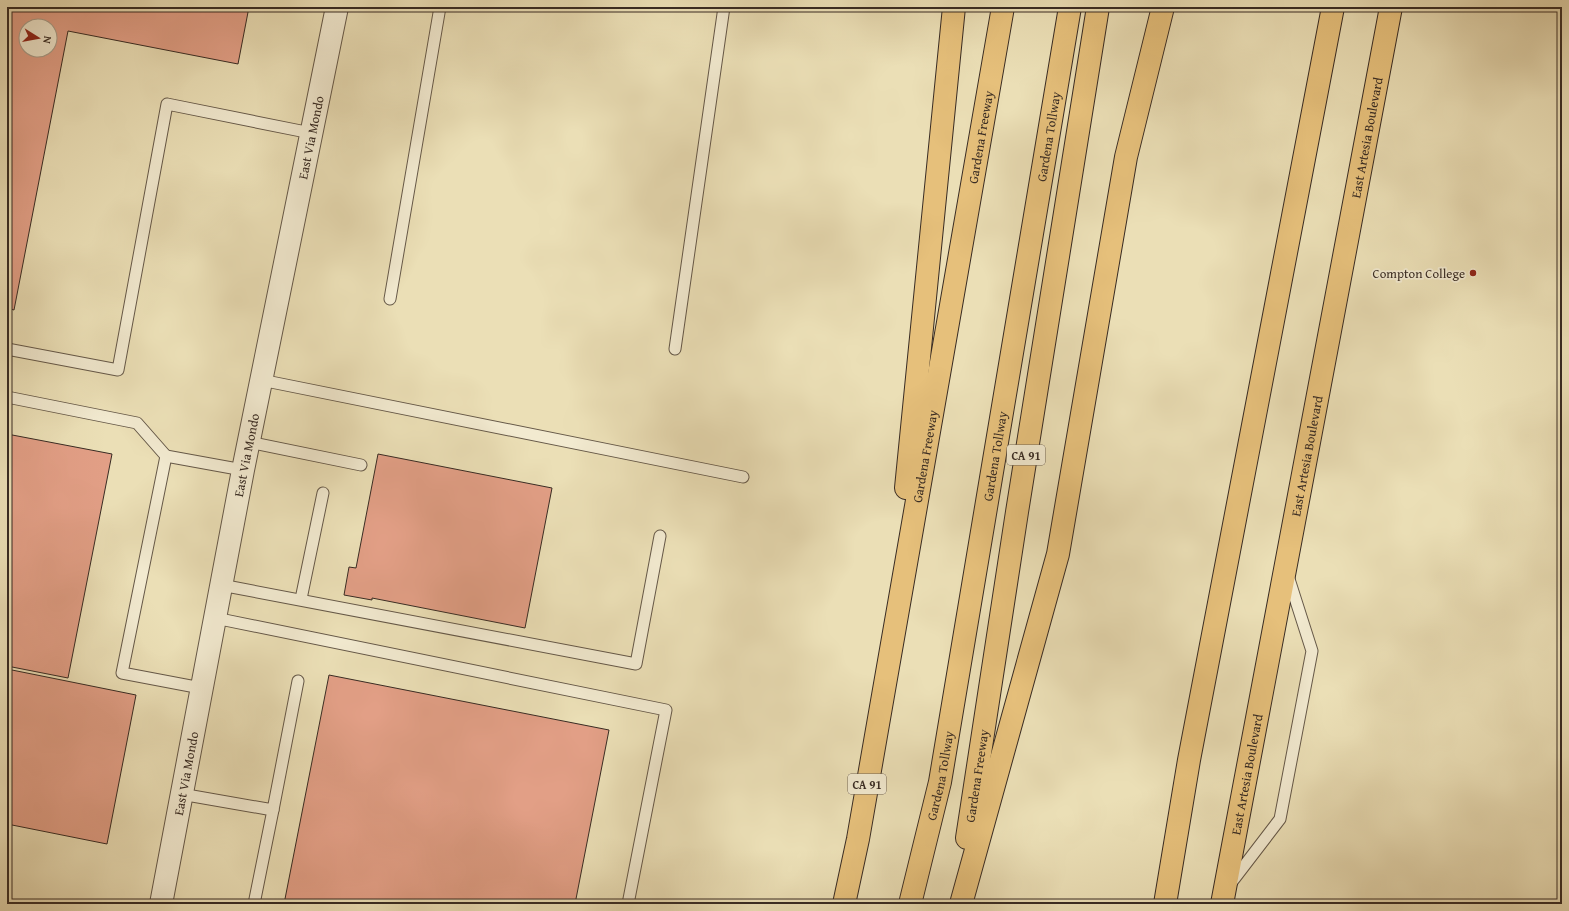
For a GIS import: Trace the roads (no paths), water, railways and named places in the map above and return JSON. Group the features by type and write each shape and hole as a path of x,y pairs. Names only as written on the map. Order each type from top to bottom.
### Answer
{"main road":[{"path":"889,663 954,7"},
{"name":"Gardena Freeway","path":"844,904 858,839 1003,7"},
{"name":"Gardena Tollway","path":"910,904 940,782 1070,7"},
{"name":"Gardena Freeway","path":"957,904 1016,512 1098,7"},
{"path":"961,904 1058,554 1126,157 1163,7"},
{"path":"1164,904 1192,745 1333,7"},
{"name":"East Artesia Boulevard","path":"1223,898 1391,7"}],"street":[{"name":"East Via Mondo","path":"161,904 242,470 337,7"}],"lane":[{"path":"390,299 440,7"},
{"path":"675,349 724,7"},
{"path":"7,349 118,370 167,104 311,134"},
{"path":"261,380 743,477"},
{"path":"7,398 137,423 166,456 242,470"},
{"path":"248,442 361,464"},
{"path":"166,456 122,673 202,688"},
{"path":"301,599 323,493"},
{"path":"221,585 301,599 636,664 660,536"},
{"path":"1223,898 1280,819 1312,651 1285,567"},
{"path":"215,618 666,710 628,904"},
{"path":"254,904 274,810 298,681"},
{"path":"181,794 274,810"}],"place":[{"name":"Compton College","path":"1473,273"}]}
